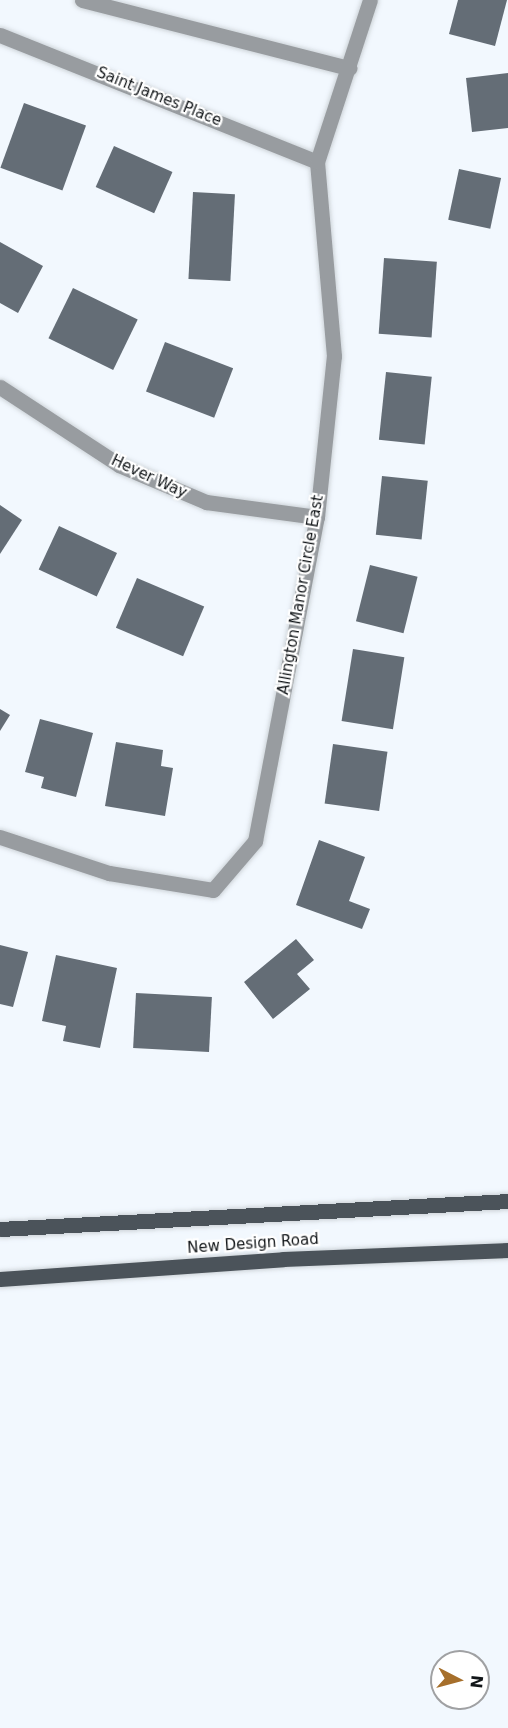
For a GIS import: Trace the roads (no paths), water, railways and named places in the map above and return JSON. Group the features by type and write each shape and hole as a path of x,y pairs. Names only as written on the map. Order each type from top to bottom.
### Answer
{"main road":[{"name":"New Design Road","path":"0,1229 508,1201"},
{"name":"New Design Road","path":"0,1279 283,1259 508,1250"}],"street":[{"path":"81,0 349,68"},
{"name":"Allington Manor Circle East","path":"0,837 109,873 213,890 255,841 317,517 334,356 317,162 370,0"},
{"name":"Saint James Place","path":"0,35 317,162"},
{"name":"Hever Way","path":"0,387 119,465 206,502 317,517"}]}
